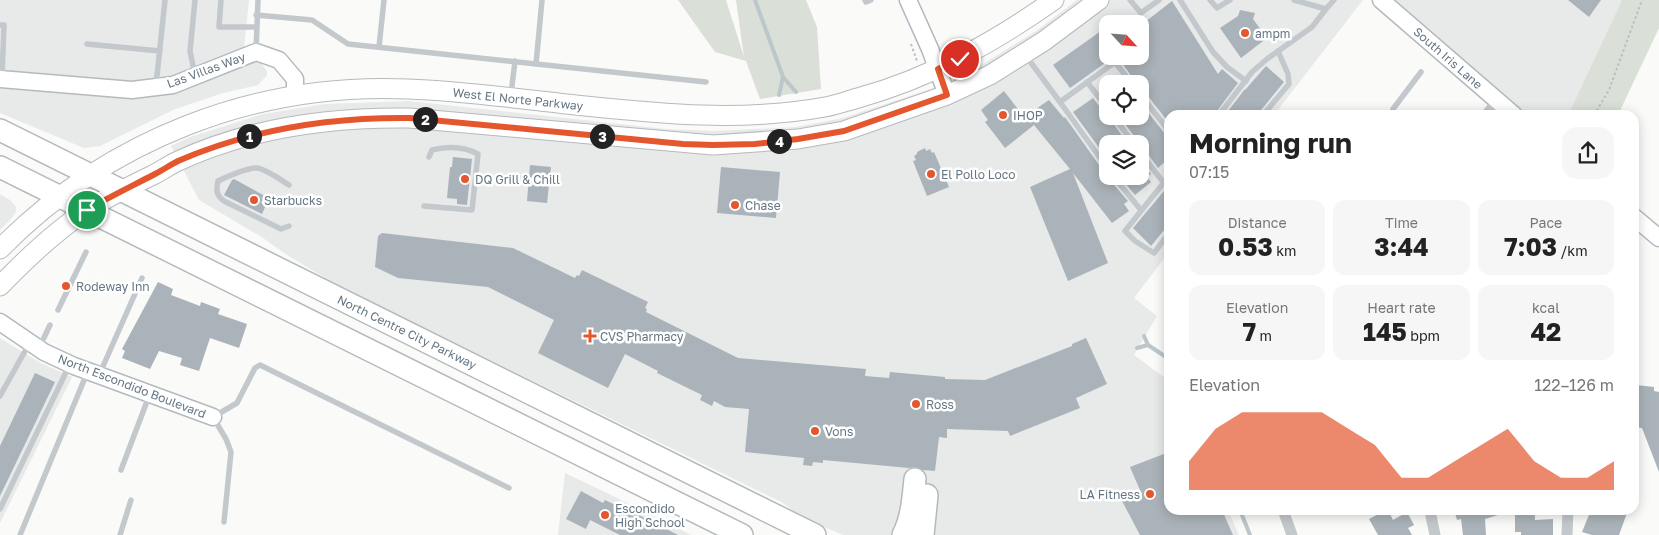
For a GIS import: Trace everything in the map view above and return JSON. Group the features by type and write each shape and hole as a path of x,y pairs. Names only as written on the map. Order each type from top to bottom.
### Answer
{"highway":[{"name":"North Centre City Parkway","path":"0,130 809,532 830,535"},
{"path":"0,167 742,535"},
{"path":"903,535 922,480 923,535"}],"main road":[{"name":"West El Norte Parkway","path":"0,249 59,196 125,153 172,131 226,111 295,96 330,92 406,89 665,114 755,115 827,106 881,92 938,69 988,44 1054,0"},
{"path":"0,286 31,254 61,228 87,210 176,162 256,134 309,124 374,117 410,118 683,144 746,144 798,139 844,131 947,95 990,75 1024,54 1099,0"}],"street":[{"path":"908,0 938,69 947,95"},
{"name":"South Iris Lane","path":"1381,0 1508,110"},
{"name":"Las Villas Way","path":"1,79 132,90 173,85 256,52 279,60 295,79 295,96"},
{"path":"1490,110 1498,101"},
{"path":"1639,221 1659,238"},
{"name":"North Escondido Boulevard","path":"0,322 34,345 70,364 214,417"},
{"path":"1286,515 1292,535"},
{"path":"1567,535 1568,515"},
{"path":"1430,516 1435,535"}],"lane":[{"path":"156,87 165,0"},
{"path":"195,0 190,51 196,77"},
{"path":"221,0 219,27 256,27"},
{"path":"256,52 258,0"},
{"path":"379,47 384,0"},
{"path":"536,64 542,0"},
{"path":"865,0 866,2 871,0"},
{"path":"1130,0 1141,13 1159,0"},
{"path":"1180,0 1213,52 1227,67 1246,81"},
{"path":"1210,0 1217,8 1230,0"},
{"path":"1294,0 1326,9"},
{"path":"1223,110 1252,72 1312,27 1334,0"},
{"path":"256,15 312,20 348,44 706,82"},
{"path":"0,25 4,25 1,79"},
{"path":"87,44 160,51"},
{"path":"1267,110 1289,84 1288,74 1278,52"},
{"path":"1024,54 1099,156"},
{"path":"511,98 515,62"},
{"path":"1060,102 1115,62 1125,75"},
{"path":"1393,110 1421,72"},
{"path":"1087,82 1099,97"},
{"path":"1149,105 1164,125"},
{"path":"424,206 472,210 478,154 470,150 446,146 432,150 429,157"},
{"path":"1149,164 1163,182 1125,231 1135,241 1154,253 1164,240"},
{"path":"289,185 276,176 257,168 233,174 218,181 217,192 224,201 281,229 289,226"},
{"path":"1120,185 1141,210"},
{"path":"58,310 86,252"},
{"path":"20,535 94,373 142,278"},
{"path":"0,396 2,388 50,325"},
{"path":"0,509 70,364"},
{"path":"224,522 231,452 214,417 237,403 255,368 260,366 509,488"},
{"path":"122,470 149,394"},
{"path":"120,535 131,500"}],"path":[{"path":"1597,110 1609,90 1642,0"}],"shaded area":[{"path":"0,0 249,0 243,57 173,85 0,79"},
{"path":"678,0 726,0 744,57 736,0 806,0 817,27 821,89 760,99 746,61 715,52"},
{"path":"1077,0 1363,0 1278,110 1164,110 1164,259 1134,298 1157,316 1134,355 1164,377 1164,515 1230,515 1239,535 843,535 802,518 783,503 337,285 199,200 171,146 190,137 263,114 325,104 409,101 666,129 715,131 796,127 843,118 943,85 983,64 1036,31"},
{"path":"1381,0 1622,0 1570,110 1508,110"},
{"path":"1622,0 1659,0 1659,28 1620,110 1570,110"},
{"path":"255,61 261,63 267,71 267,75 258,85 223,93 173,110 100,146 84,148 0,113 0,86 112,97 130,97"},
{"path":"0,194 10,200 16,207 16,212 0,230"},
{"path":"0,338 39,362 72,377 0,523"},
{"name":"Escondido High School","path":"565,473 609,494 691,535 558,535"}],"building":[{"path":"1568,0 1601,0 1589,17"},
{"path":"1172,1 1218,74 1222,69 1238,83 1218,110 1164,110 1164,117 1149,97 1149,75 1131,75 1123,65 1149,65 1149,19"},
{"path":"1240,10 1255,13 1253,19 1267,38 1241,58 1220,28 1238,16"},
{"path":"1099,32 1099,65 1102,65 1070,88 1053,65"},
{"path":"1266,66 1284,82 1261,110 1229,110"},
{"path":"1004,91 1024,117 1049,100 1065,117 1099,165 1099,185 1114,185 1128,201 1124,204 1129,211 1112,223 1073,173 1108,263 1068,281 1030,187 1070,169 1034,125 1005,148 985,122 988,120 981,110"},
{"path":"1093,98 1099,106 1099,125 1114,125 1122,135 1099,135 1099,148 1073,112"},
{"path":"1149,114 1164,133 1164,163 1158,168 1149,156 1149,135 1133,135 1126,125 1149,125"},
{"name":"El Pollo Loco","path":"925,148 926,151 930,149 932,153 934,152 949,187 927,196 913,161 916,160 914,156 917,152"},
{"name":"DQ Grill & Chill","path":"453,157 472,159 467,205 457,204 457,199 447,198 450,167 452,167"},
{"path":"530,165 551,167 547,203 527,201"},
{"path":"721,167 780,172 776,218 717,213"},
{"path":"234,179 265,196 261,203 266,205 262,214 224,195"},
{"path":"1127,185 1147,185 1135,195"},
{"path":"1164,191 1164,230 1151,246 1133,228"},
{"path":"382,233 513,248 575,278 577,275 579,276 582,270 648,302 645,308 647,309 646,312 738,358 866,369 865,376 889,378 890,372 945,377 945,379 985,380 1072,346 1072,344 1086,338 1107,384 1076,398 1080,408 1010,436 1008,431 947,429 947,438 939,437 935,471 916,467 909,468 823,460 823,463 813,462 812,466 803,465 804,458 745,452 749,409 725,407 714,401 712,406 700,400 702,395 657,373 658,371 625,354 608,388 538,353 554,320 488,287 398,278 375,267 378,236"},
{"path":"158,282 173,289 171,295 200,306 201,302 220,309 218,314 247,324 239,348 210,338 199,371 180,365 182,358 159,351 150,369 122,358 125,351 122,349"},
{"path":"35,373 55,382 0,496 0,446"},
{"path":"1639,385 1654,387 1654,391 1659,392 1659,472 1642,428 1639,428"},
{"name":"LA Fitness","path":"1164,454 1164,515 1224,515 1233,535 1140,535 1121,499 1140,490 1130,467"},
{"path":"581,491 603,503 605,500 625,508 678,535 620,535 590,520 586,529 566,519"},
{"path":"1377,515 1390,515 1393,520 1402,515 1409,515 1414,525 1408,528 1412,535 1378,535 1369,519"},
{"path":"1456,515 1498,515 1485,519 1486,535 1463,535 1461,519 1457,520"},
{"path":"1515,515 1535,515 1535,520 1553,519 1553,535 1521,535 1521,532 1515,532"},
{"path":"1589,515 1626,515 1619,535 1592,535 1582,532"}],"waterway":[{"path":"755,0 783,77 796,92"},
{"path":"779,95 783,77"},
{"path":"1144,336 1148,345 1164,356"},
{"path":"1137,348 1148,345"},
{"path":"1242,515 1250,535"}],"place":[{"name":"ampm","path":"1245,33"},
{"name":"IHOP","path":"1003,115"},
{"name":"El Pollo Loco","path":"931,174"},
{"name":"DQ Grill & Chill","path":"465,179"},
{"name":"Starbucks","path":"254,200"},
{"name":"Chase","path":"735,205"},
{"name":"Rodeway Inn","path":"66,286"},
{"name":"CVS Pharmacy","path":"590,336"},
{"name":"Ross","path":"916,404"},
{"name":"Vons","path":"815,431"},
{"name":"LA Fitness","path":"1150,494"},
{"name":"Escondido High School","path":"605,515"}],"route":[{"path":"87,210 176,162 229,142 256,134 338,120 374,117 410,118 683,144 755,144 798,139 844,131 947,95 938,69 960,59"}]}
